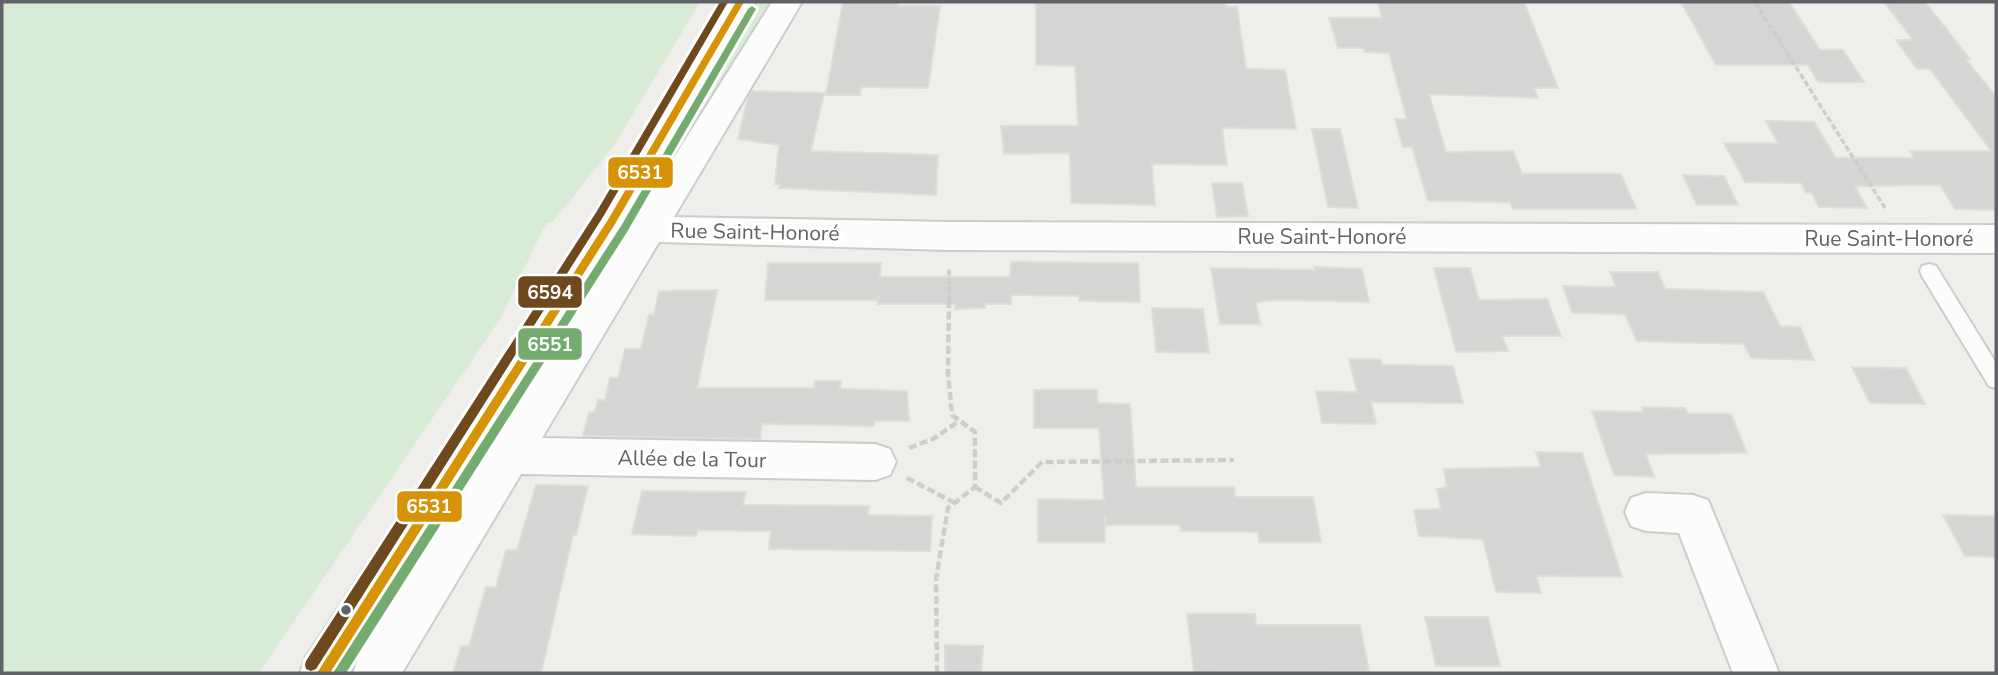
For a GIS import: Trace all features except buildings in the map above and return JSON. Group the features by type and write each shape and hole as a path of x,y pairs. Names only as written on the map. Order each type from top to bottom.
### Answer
{"street":[{"path":"376,673 508,456 630,224 740,2"},
{"path":"323,673 630,224 787,2"},
{"name":"Rue Saint-Honoré","path":"630,224 679,231 949,236 1996,239"},
{"name":"Allée de la Tour","path":"508,456 875,461"},
{"path":"1646,512 1693,514 1756,673"}],"lane":[{"path":"1929,271 1996,380"}],"path":[{"path":"1755,2 1905,238"},
{"path":"949,236 948,373 952,415 975,432 975,487"},
{"path":"875,461 933,439 959,421"},
{"path":"975,487 1001,503 1042,462 1234,460"},
{"path":"875,461 955,503"},
{"path":"937,673 936,579 948,508 975,487"}],"green space":[{"path":"2,2 700,2 615,144 552,223 548,222 544,227 500,319 259,673 2,673"},
{"path":"748,2 778,2 661,189 644,187"}],"transit line":[{"name":"6594","path":"311,665 600,214 724,2"},
{"name":"6531","path":"323,673 612,221 740,2"},
{"name":"6551","path":"339,673 624,229 752,9"}]}
